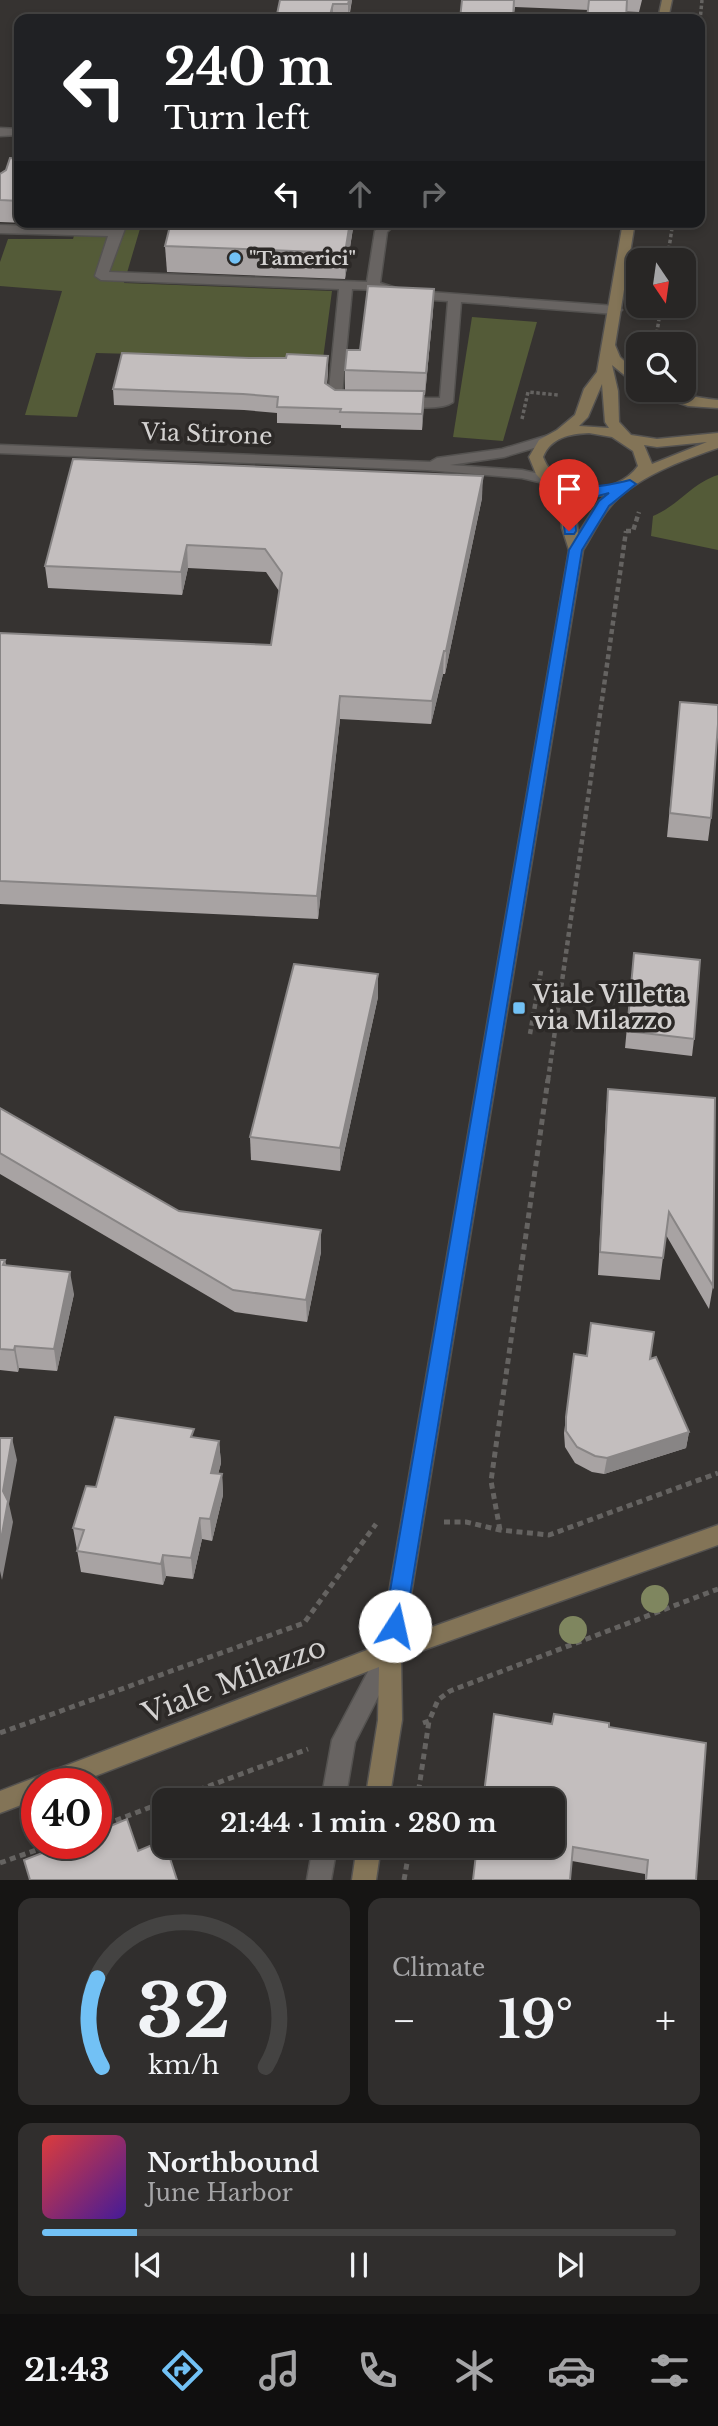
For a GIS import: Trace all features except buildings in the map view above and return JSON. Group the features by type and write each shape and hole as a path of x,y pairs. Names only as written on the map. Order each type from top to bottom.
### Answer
{"street":[{"path":"0,229 59,228"},
{"path":"118,228 101,276 373,286 406,295 615,310"},
{"path":"373,286 380,231 384,228"},
{"path":"553,482 574,490 598,492 634,481 645,466 645,460 637,446 624,437 612,422 611,391 605,369 628,228"},
{"path":"346,285 335,399 363,400"},
{"path":"391,401 446,402 455,298"},
{"path":"609,342 614,359 626,371"},
{"path":"576,550 569,528 567,500 540,471 536,457 538,450 582,417 591,390 605,369"},
{"path":"696,402 718,404"},
{"path":"553,437 589,429 648,444 718,437"},
{"name":"Via Stirone","path":"412,465 504,453 553,437"},
{"path":"379,1788 391,1710 388,1671 390,1652 576,550 604,504 634,481 665,462 718,443"},
{"name":"Via Stirone","path":"0,449 412,465 519,475 553,482"},
{"name":"Viale Milazzo","path":"87,1768 390,1652 718,1535"},
{"path":"335,1788 344,1740 390,1652"},
{"path":"0,1802 21,1794"},
{"path":"319,1880 323,1858"},
{"path":"364,1880 367,1858"}],"path":[{"path":"669,248 672,228"},
{"path":"500,1530 491,1481 626,531"},
{"path":"530,1034 541,971"},
{"path":"466,1522 500,1530 550,1535 718,1474"},
{"path":"0,1733 304,1623 376,1524"},
{"path":"419,1788 429,1721 438,1700 450,1691 718,1589"},
{"path":"389,1730 429,1721"},
{"path":"204,1788 311,1748 344,1740"},
{"path":"112,1822 152,1807"},
{"path":"0,1863 21,1856"},
{"path":"404,1880 408,1858"}],"green space":[{"path":"76,228 140,228 124,283 332,291 323,359 96,353 77,417 25,415 62,291 0,286 0,262 8,239 73,239"},
{"path":"472,317 537,322 503,441 453,437"},
{"path":"718,475 718,550 651,536 653,516 700,483"}],"place":[{"name":"\"Tamerici\"","path":"235,258"},
{"name":"Viale Villetta via Milazzo","path":"519,1008"}],"route":[{"path":"395,1626 576,550 590,530 599,510 612,496 630,484 610,491 586,492 553,483 560,488 567,500 569,531"}]}
